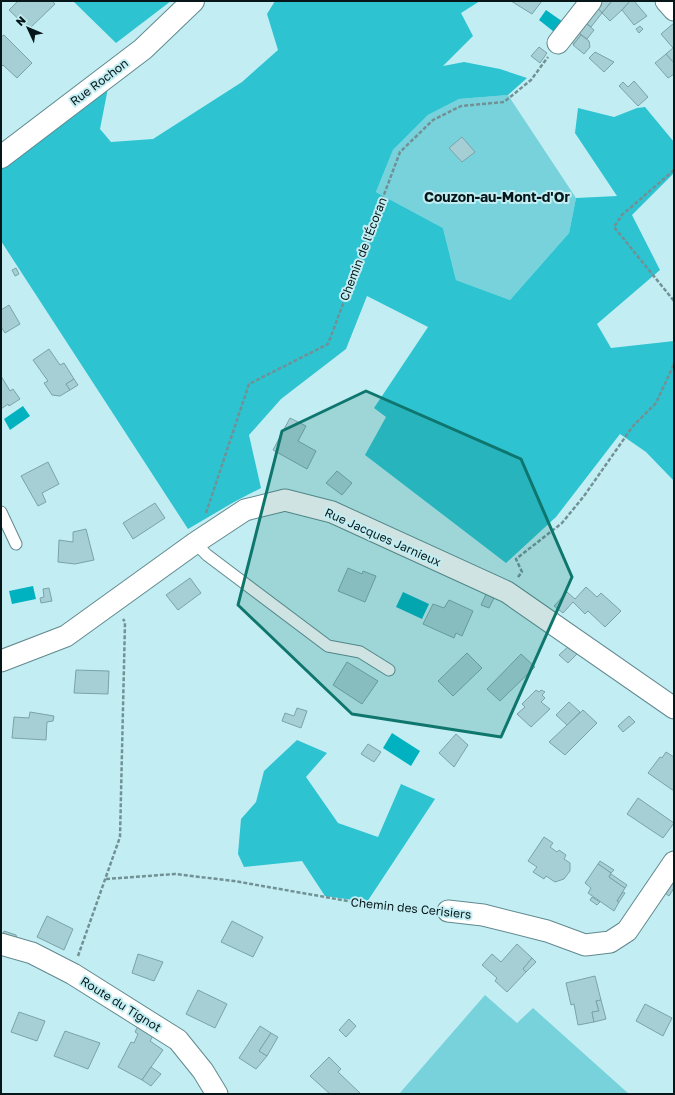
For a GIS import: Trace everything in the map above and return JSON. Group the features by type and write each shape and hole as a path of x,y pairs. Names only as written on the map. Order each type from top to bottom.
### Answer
{"street":[{"name":"Rue Rochon","path":"1,157 143,49 193,1"},
{"path":"558,43 591,1"},
{"path":"666,1 674,10"},
{"name":"Rue Jacques Jarnieux","path":"1,661 66,636 195,543 245,510 285,500 332,512 507,592 674,708"},
{"name":"Chemin des Cerisiers","path":"448,911 483,915 547,931 585,945 610,942 627,931 674,862"},
{"name":"Route du Tignot","path":"1,944 32,953 73,974 178,1040 203,1071 217,1094"}],"lane":[{"path":"1,512 16,544"},
{"path":"195,543 207,555 328,646 360,652 389,670"}],"path":[{"name":"Chemin de l'Écoran","path":"205,515 249,384 328,344 400,152 433,120 461,106 504,102 531,80 558,43"},
{"path":"674,170 622,215 614,227 674,301"},
{"path":"507,592 522,572 516,559 562,523 584,496 633,426 656,403 674,364"},
{"path":"73,974 120,837 121,830 125,622 112,604"},
{"name":"Chemin des Cerisiers","path":"106,879 175,874 234,881 300,892 324,898 403,909 448,911"}],"highlighted area":[{"path":"366,391 521,459 572,577 501,737 352,714 238,605 282,431"}],"shaded area":[{"path":"73,1 171,1 116,43"},
{"path":"275,1 480,1 461,13 473,36 443,66 464,62 500,69 527,78 508,95 459,99 428,115 393,150 376,192 443,228 456,280 510,300 569,233 576,198 617,196 575,133 578,108 614,117 637,108 645,107 674,142 674,173 632,215 660,270 597,324 611,348 674,341 674,481 646,452 620,434 556,517 506,563 365,455 386,417 374,408 428,327 367,296 346,349 281,399 249,435 261,488 188,529 1,241 1,169 108,88 100,129 111,142 153,139 242,82 278,50 267,14"},
{"path":"546,10 566,24 558,35 539,20"},
{"path":"508,95 576,198 569,233 510,300 456,280 443,228 376,192 393,150 428,115 459,99"},
{"path":"23,406 30,416 10,430 4,419"},
{"path":"33,586 36,599 12,604 9,591"},
{"path":"403,592 429,604 422,619 396,607"},
{"path":"392,733 420,751 411,766 383,748"},
{"path":"297,740 327,753 306,777 338,823 378,837 401,784 435,799 367,902 325,896 302,861 244,867 238,854 241,819 256,802 264,771"},
{"path":"485,995 517,1023 533,1008 629,1094 399,1094"}],"building":[{"path":"18,1 52,1 55,4 29,29 9,10"},
{"path":"511,1 542,1 532,14"},
{"path":"596,1 612,1 602,13 594,4"},
{"path":"612,1 630,1 610,21 602,13"},
{"path":"630,1 634,1 647,16 634,25 622,10"},
{"path":"594,4 602,13 591,27 582,20"},
{"path":"582,20 594,30 587,39 574,29"},
{"path":"674,23 674,47 673,48 661,34"},
{"path":"640,26 643,29 639,33 636,29"},
{"path":"574,29 581,35 574,44 567,38"},
{"path":"4,35 32,63 17,78 3,65 1,67 1,37"},
{"path":"581,35 589,41 590,47 584,54 573,45"},
{"path":"539,47 547,53 540,63 531,56"},
{"path":"674,47 674,64 666,54"},
{"path":"595,52 614,62 604,72 589,58"},
{"path":"666,54 674,63 674,74 668,78 655,63"},
{"path":"634,81 648,97 638,106 619,86 623,82 628,87"},
{"path":"462,137 475,152 462,162 449,148"},
{"path":"16,268 19,274 15,276 12,270"},
{"path":"9,305 20,324 5,333 1,327 1,310"},
{"path":"49,349 60,365 64,363 74,379 66,384 70,390 60,396 52,395 44,383 48,381 33,360"},
{"path":"1,376 10,391 13,389 20,399 1,409"},
{"path":"74,379 78,385 70,390 66,384"},
{"path":"290,418 306,426 298,441 316,451 307,469 273,450"},
{"path":"48,462 59,484 42,493 46,502 38,506 21,476"},
{"path":"337,471 352,483 342,495 326,483"},
{"path":"155,503 165,518 133,539 123,523"},
{"path":"86,529 94,560 75,564 58,562 59,540 73,542 73,532"},
{"path":"348,568 362,574 363,571 376,576 365,602 338,591"},
{"path":"190,578 201,593 178,610 166,595"},
{"path":"586,587 597,597 601,593 621,611 605,627 588,611 585,614 573,602 563,613 554,606 567,592 575,599"},
{"path":"49,588 52,601 41,603 40,598 44,597 43,589"},
{"path":"487,592 495,596 489,608 481,605"},
{"path":"449,600 473,611 462,636 456,633 454,638 423,624 433,604 444,608"},
{"path":"571,644 580,651 568,663 559,655"},
{"path":"467,653 482,668 453,696 438,681"},
{"path":"521,654 535,667 500,701 487,689"},
{"path":"347,662 378,681 362,704 333,685"},
{"path":"76,670 109,671 108,694 74,693"},
{"path":"536,690 539,692 541,690 545,692 542,695 545,698 541,702 550,709 531,727 517,714 525,707 522,704"},
{"path":"569,702 580,712 567,725 556,715"},
{"path":"297,708 307,711 301,728 282,721 285,713 294,716"},
{"path":"583,710 597,723 565,755 549,742"},
{"path":"30,712 54,716 53,721 47,722 46,740 12,738 14,717 29,718"},
{"path":"629,716 635,722 623,732 618,726"},
{"path":"456,734 468,745 454,767 439,753"},
{"path":"368,744 381,752 374,762 361,754"},
{"path":"666,752 674,757 674,791 648,773 660,757 662,758"},
{"path":"638,798 674,823 663,838 627,814"},
{"path":"544,837 553,843 550,847 557,852 559,850 566,855 564,859 570,863 570,871 564,879 555,882 546,876 544,879 533,872 537,867 528,861"},
{"path":"600,861 614,870 611,873 598,864"},
{"path":"598,864 611,873 609,877 625,888 617,901 619,902 614,911 588,893 591,888 585,883"},
{"path":"611,874 627,885 625,888 609,877"},
{"path":"674,880 674,888 669,896 661,890"},
{"path":"623,892 625,893 619,902 617,901"},
{"path":"592,897 600,902 597,905 590,900"},
{"path":"47,916 73,929 64,950 37,937"},
{"path":"232,921 263,937 253,957 221,942"},
{"path":"4,931 16,935 18,941 3,937"},
{"path":"517,944 532,958 523,969 526,972 507,992 495,981 497,978 482,965 492,954 501,962"},
{"path":"138,954 163,962 154,981 132,973"},
{"path":"532,958 536,962 526,972 523,969"},
{"path":"595,976 601,1000 596,1001 599,1011 592,1012 594,1022 578,1025 574,1004 571,1005 566,983"},
{"path":"198,990 227,1004 215,1028 186,1014"},
{"path":"601,1000 606,1019 594,1022 592,1012 599,1011 596,1001"},
{"path":"645,1004 672,1018 663,1036 636,1021"},
{"path":"19,1012 45,1021 37,1041 11,1032"},
{"path":"349,1019 356,1026 346,1037 339,1030"},
{"path":"139,1024 154,1034 150,1041 163,1050 142,1080 118,1067 131,1042 134,1043 138,1034 135,1032"},
{"path":"260,1026 271,1033 259,1051 267,1056 256,1069 239,1058"},
{"path":"65,1031 100,1043 88,1069 54,1056"},
{"path":"271,1033 278,1037 267,1056 259,1051"},
{"path":"329,1057 341,1069 338,1072 361,1094 330,1094 310,1076"},
{"path":"151,1067 161,1074 151,1086 142,1080"}],"district":[{"name":"Couzon-au-Mont-d'Or","path":"497,196"}]}
